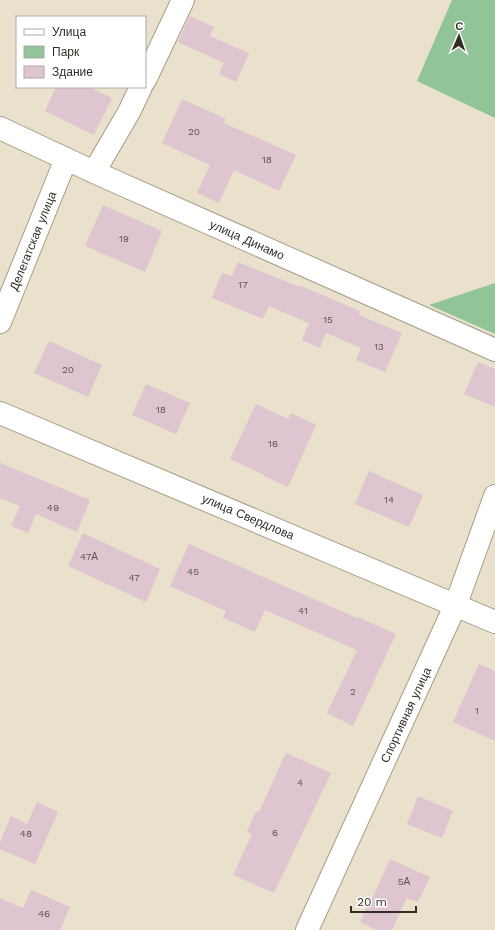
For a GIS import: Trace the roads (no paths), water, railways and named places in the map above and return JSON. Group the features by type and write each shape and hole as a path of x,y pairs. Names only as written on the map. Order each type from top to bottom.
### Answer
{"street":[{"path":"146,78 183,0"},
{"path":"94,172 141,88"},
{"name":"улица Динамо","path":"0,128 94,172 495,350"},
{"name":"Делегатская улица","path":"0,322 66,159"},
{"name":"улица Свердлова","path":"0,412 456,604 495,622"},
{"name":"Спортивная улица","path":"308,930 456,604 495,496"}]}
